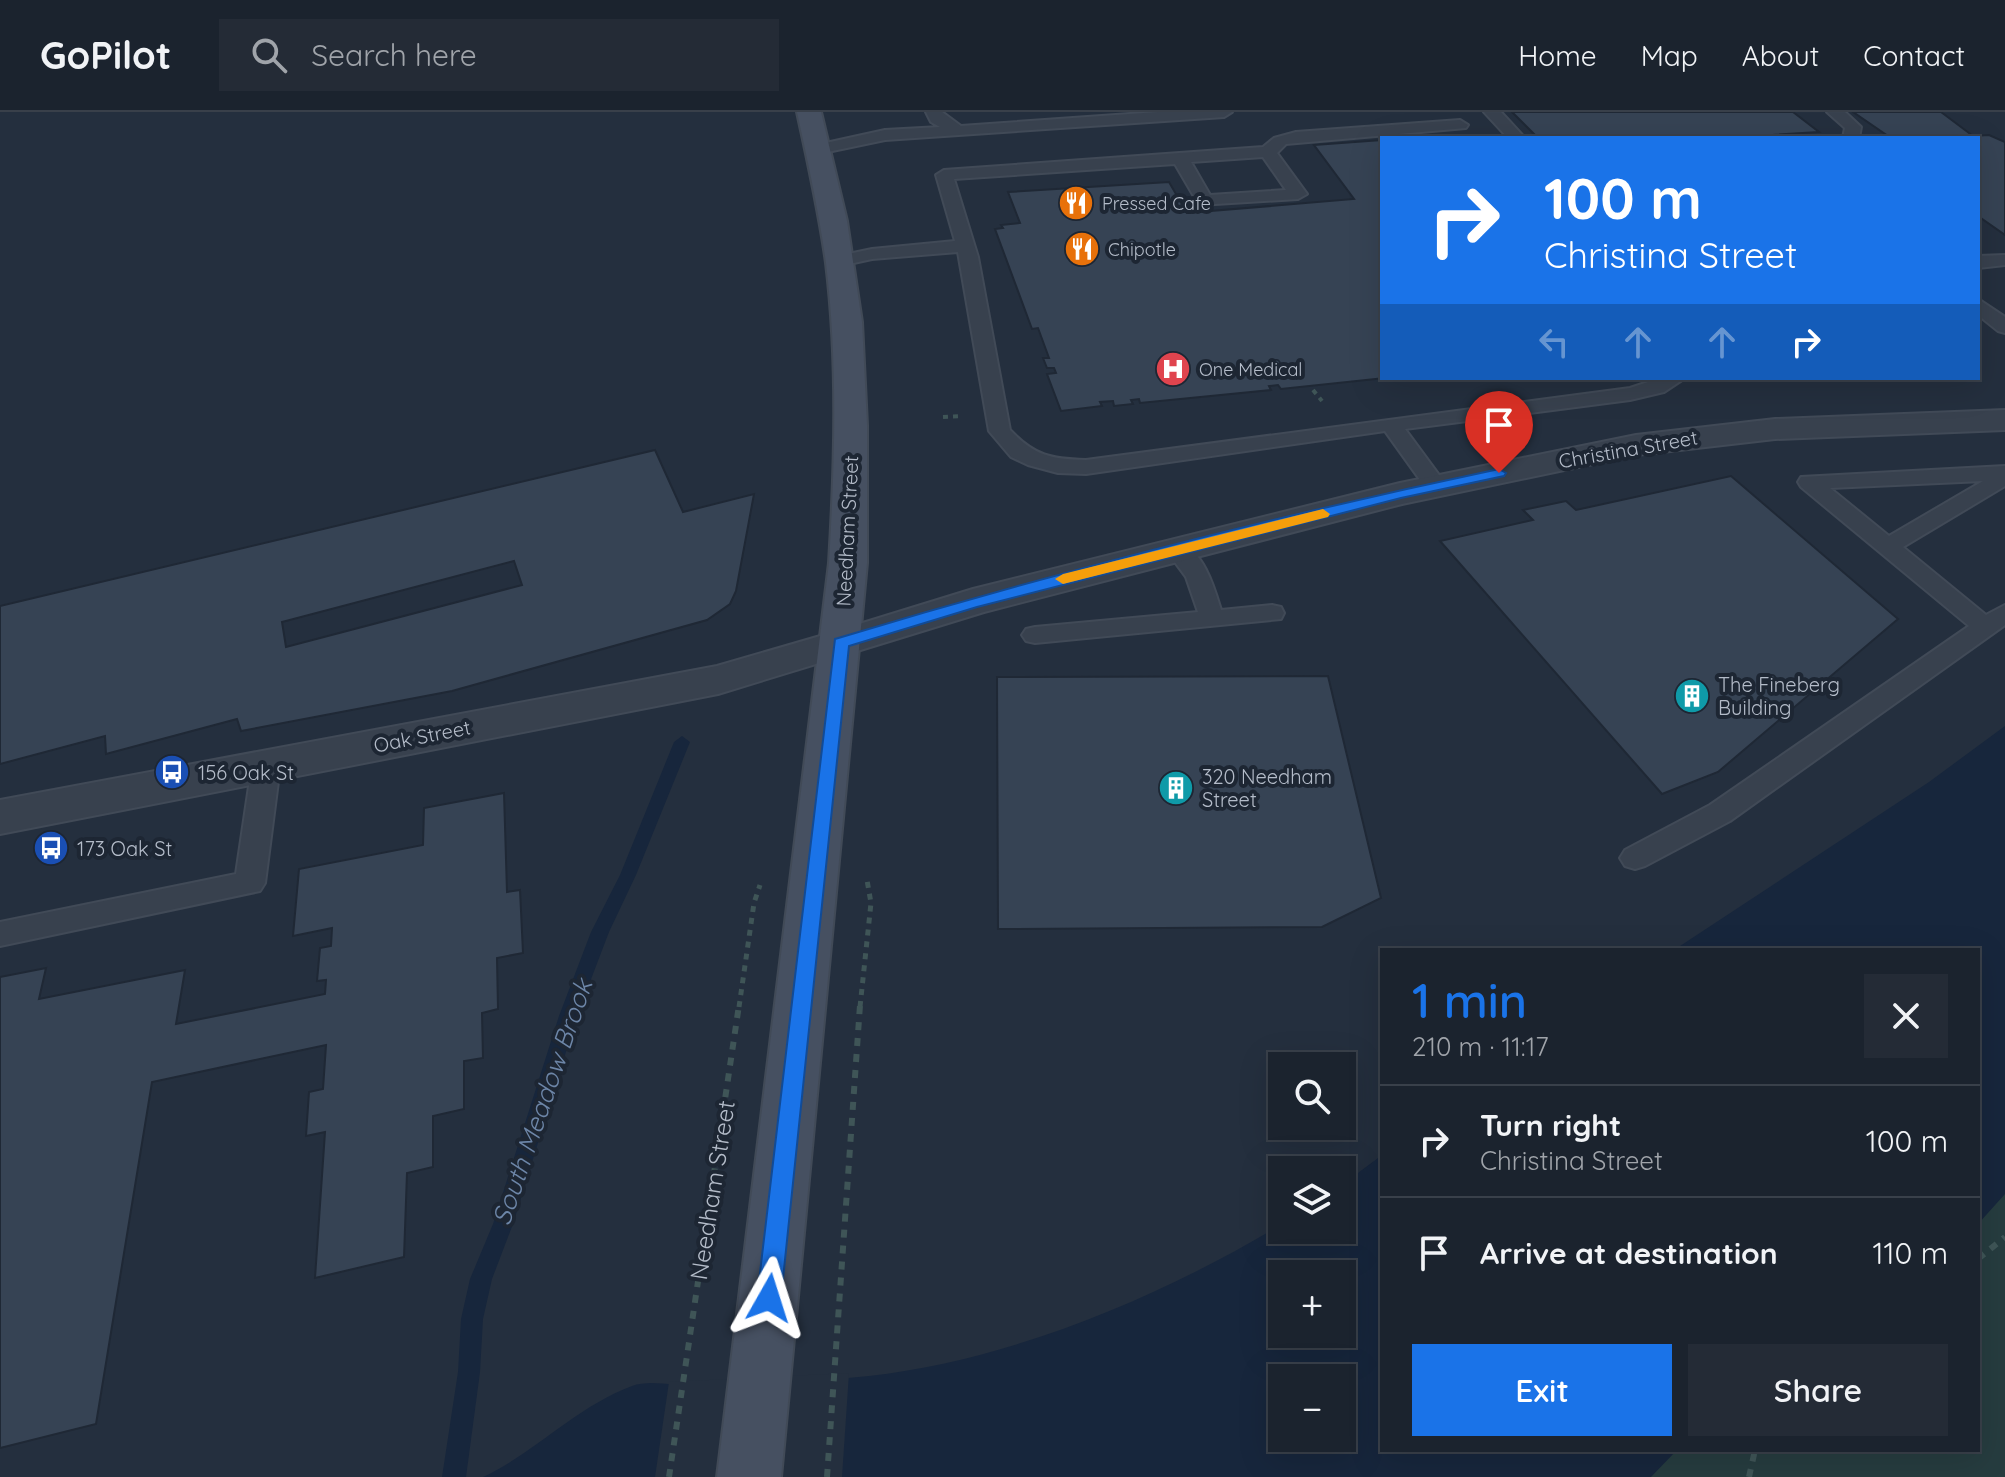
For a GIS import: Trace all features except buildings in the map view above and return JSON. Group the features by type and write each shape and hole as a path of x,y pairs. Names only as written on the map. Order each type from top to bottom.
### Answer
{"main road":[{"name":"Needham Street","path":"749,1477 848,563 851,440 847,333 839,253 809,112"}],"street":[{"name":"Christina Street","path":"841,643 973,602 1178,550 1436,486 1636,445 1722,433 2005,420"},
{"name":"Oak Street","path":"0,817 718,680 841,643"}],"lane":[{"path":"934,112 937,119 958,131"},
{"path":"818,149 885,135 1224,112"},
{"path":"1492,112 1515,136"},
{"path":"1835,112 1853,127 1851,136"},
{"path":"1459,125 1296,137 1280,141 1268,152 944,175 964,241 1000,431 1019,452 1036,460 1058,466 1098,466 1390,424 1630,394 1657,388 1671,380"},
{"path":"1180,158 1205,201 1298,194 1268,152"},
{"path":"839,253 872,254 964,241"},
{"path":"1980,262 2005,260"},
{"path":"1980,307 2005,328"},
{"path":"1980,329 2005,328"},
{"path":"1390,424 1436,486"},
{"path":"1635,858 1720,813 1995,620 1886,547 1809,482 2005,475"},
{"path":"1886,547 2005,475"},
{"path":"1178,550 1198,576 1212,618"},
{"path":"1035,635 1272,613"},
{"path":"0,934 250,883 266,766"}],"path":[{"name":"Needham Street","path":"669,1477 754,903"},
{"path":"827,1477 861,989 871,903"},
{"path":"1980,1257 2005,1237"},
{"path":"1749,1477 1755,1452"}],"green space":[{"path":"2005,1077 2005,1477 1548,1477 1576,1452 1980,1452 1980,1098"}],"water":[{"path":"2005,726 2005,1194 1980,1222 1980,948 1677,948 1929,782"},
{"path":"1380,1156 1380,1452 1675,1452 1651,1477 483,1477 521,1455 574,1417 632,1386 656,1383 691,1386 805,1382 923,1368 976,1356 1083,1321 1136,1300 1268,1232 1268,1244 1356,1244 1356,1174"}],"pier":[{"path":"849,1373 842,1477 655,1477 669,1382"}],"waterway":[{"name":"South Meadow Brook","path":"454,1477 469,1372 472,1319 481,1279 503,1224 568,1016 600,932 628,875 682,742"}],"slow traffic":[{"path":"1063,579 1323,514"}],"place":[{"name":"Pressed Cafe","path":"1076,203"},
{"name":"Chipotle","path":"1082,249"},
{"name":"One Medical","path":"1173,369"},
{"name":"The Fineberg Building","path":"1692,696"},
{"name":"156 Oak St","path":"172,772"},
{"name":"320 Needham Street","path":"1176,788"},
{"name":"173 Oak St","path":"51,848"}],"route":[{"path":"769,1298 841,643 973,602 1400,494 1499,473"}]}
